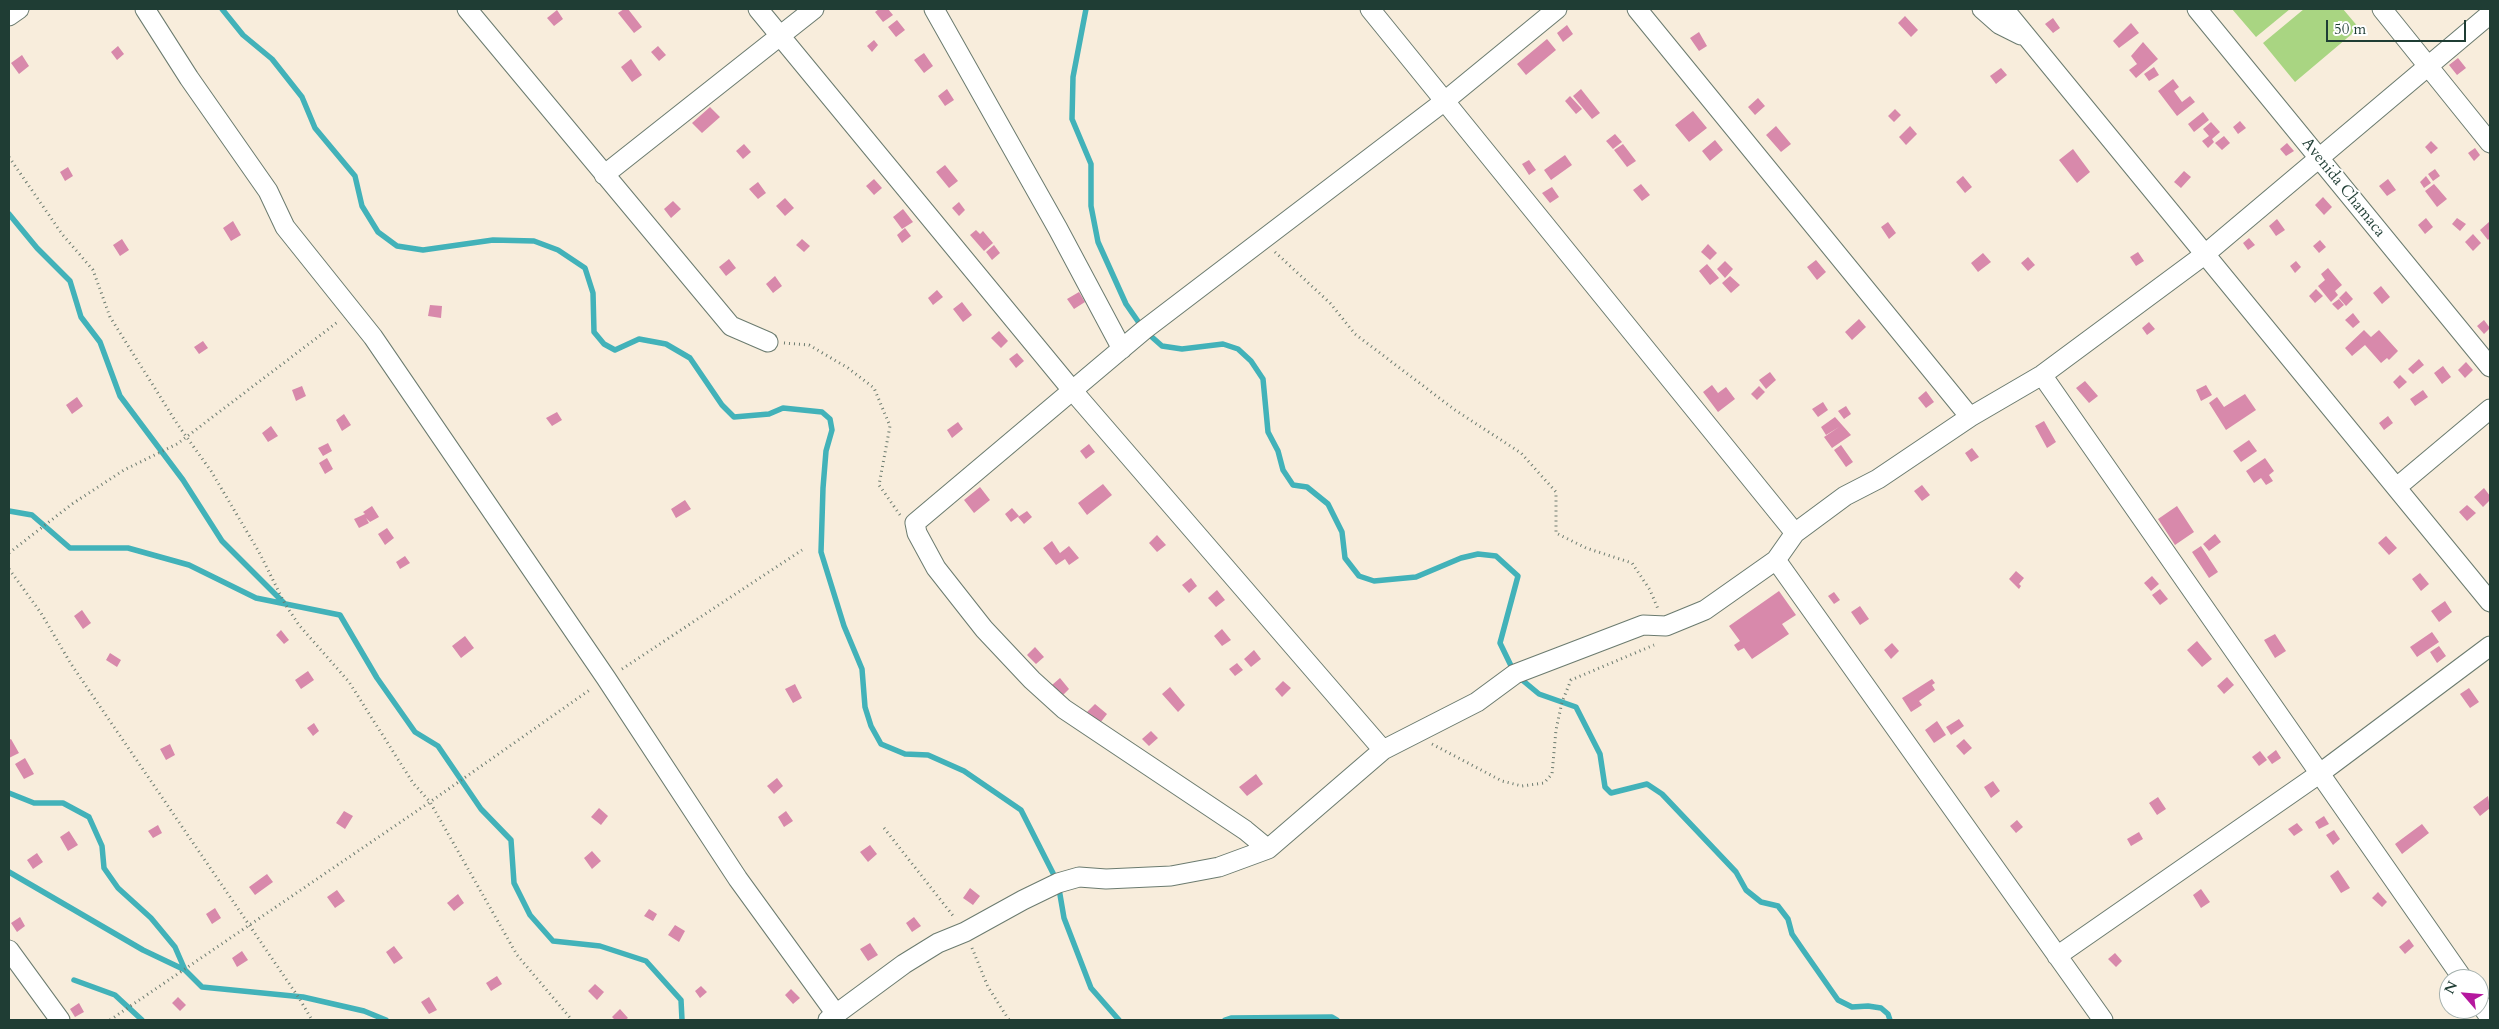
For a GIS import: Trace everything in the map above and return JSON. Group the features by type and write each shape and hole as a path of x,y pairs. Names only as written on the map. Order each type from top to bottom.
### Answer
{"street":[{"path":"9,16 19,9"},
{"path":"144,9 189,78 268,191 285,227 373,337 606,678 738,879 832,1017 904,964 938,943 966,932 1023,900 1058,884 1079,877 1106,880 1170,876 1219,867 1268,849 1383,750 1476,702 1515,674 1643,625 1666,626 1705,610 1776,560 1795,533 1845,496 1878,479 1970,417 2042,375 2204,255 2490,14"},
{"path":"467,9 731,326 768,342"},
{"path":"758,9 1072,390 1383,750"},
{"path":"604,175 814,9"},
{"path":"934,9 1058,229 1122,348"},
{"path":"1370,9 1446,100 1795,533"},
{"path":"1268,849 1245,830 1064,709 1051,698 984,630 942,575 917,533 915,523 1122,348 1446,100 1557,9"},
{"path":"1638,9 1970,417"},
{"path":"1982,9 1999,24 2025,37"},
{"name":"Avenida Chamaca","path":"2197,9 2490,367"},
{"path":"2382,9 2490,142"},
{"path":"2013,12 2025,37 2490,602"},
{"path":"2042,375 2456,969"},
{"path":"2397,487 2490,409"},
{"path":"1776,560 2103,1020"},
{"path":"2057,956 2319,774 2490,646"},
{"path":"9,950 60,1020"}],"path":[{"path":"9,157 62,234 92,270 110,317 254,544 285,604 299,624 349,682 413,783 430,802 517,955 572,1020"},
{"path":"1262,240 1330,303 1355,334 1455,410 1521,452 1556,492 1556,533 1586,548 1632,563 1650,590 1666,626 1657,644 1570,680 1562,702 1556,730 1552,774 1544,784 1522,786 1502,780 1436,747 1419,732"},
{"path":"9,553 72,504 117,474 177,444 186,435 330,326 353,313"},
{"path":"768,342 809,345 848,368 874,388 890,426 878,485 906,523 915,523"},
{"path":"110,1020 250,927 606,678 704,616 802,550"},
{"path":"9,570 41,613 71,664 299,998 312,1020"},
{"path":"884,828 966,932 988,987 1010,1020"}],"green space":[{"path":"2232,9 2290,9 2256,37"},
{"path":"2304,9 2343,9 2359,28 2295,82 2263,43"}],"building":[{"path":"628,9 642,27 634,33 618,13"},
{"path":"879,9 888,9 893,15 883,22 875,12"},
{"path":"557,10 563,19 554,26 547,18"},
{"path":"1905,16 1918,30 1911,37 1898,23"},
{"path":"2053,18 2060,28 2053,33 2045,24"},
{"path":"897,20 905,30 896,37 888,27"},
{"path":"2131,23 2139,33 2119,48 2113,41"},
{"path":"1567,25 1573,34 1563,42 1557,33"},
{"path":"1699,32 1707,46 1699,51 1690,38"},
{"path":"1547,39 1556,50 1526,75 1517,64"},
{"path":"874,40 878,45 872,52 867,46"},
{"path":"2143,42 2158,59 2136,78 2129,70 2137,64 2131,56"},
{"path":"118,46 124,54 117,60 111,52"},
{"path":"658,46 666,55 659,61 651,52"},
{"path":"924,53 933,66 924,73 914,60"},
{"path":"22,55 29,66 19,74 11,63"},
{"path":"2458,58 2466,68 2457,75 2449,65"},
{"path":"631,59 642,75 632,82 621,67"},
{"path":"2154,67 2159,75 2149,81 2144,74"},
{"path":"2001,68 2007,75 1996,84 1990,76"},
{"path":"2173,79 2179,87 2174,91 2182,102 2190,96 2195,102 2177,116 2158,91"},
{"path":"947,89 954,100 945,106 938,96"},
{"path":"1581,89 1600,113 1592,119 1573,96"},
{"path":"1570,96 1582,109 1576,114 1565,101"},
{"path":"1758,98 1765,106 1755,115 1748,107"},
{"path":"710,107 720,117 702,133 692,123"},
{"path":"1895,109 1901,115 1894,122 1888,116"},
{"path":"1693,111 1707,128 1689,142 1675,125"},
{"path":"2203,112 2209,120 2194,132 2188,124"},
{"path":"2240,121 2246,128 2238,134 2233,127"},
{"path":"2211,122 2220,132 2212,139 2214,142 2208,148 2202,141 2209,136 2203,129"},
{"path":"1776,126 1791,144 1781,152 1766,135"},
{"path":"1910,126 1917,134 1906,145 1899,137"},
{"path":"1615,134 1622,142 1613,149 1606,141"},
{"path":"2224,136 2230,143 2222,150 2215,143"},
{"path":"1715,140 1723,150 1710,161 1702,151"},
{"path":"2431,141 2438,148 2431,154 2425,147"},
{"path":"2287,143 2294,151 2286,156 2280,149"},
{"path":"744,144 751,152 743,159 736,151"},
{"path":"1623,144 1636,161 1627,167 1614,150"},
{"path":"2475,148 2480,155 2474,161 2468,153"},
{"path":"2073,149 2090,172 2077,183 2059,160"},
{"path":"1565,155 1572,165 1551,180 1544,170"},
{"path":"1529,160 1536,170 1529,175 1522,164"},
{"path":"945,165 958,181 949,188 936,172"},
{"path":"68,167 73,176 65,181 60,172"},
{"path":"2435,169 2440,176 2433,181 2428,174"},
{"path":"2184,171 2191,177 2181,188 2174,182"},
{"path":"1963,176 1972,187 1965,193 1956,182"},
{"path":"2426,176 2431,183 2424,188 2420,182"},
{"path":"874,179 882,188 874,195 866,186"},
{"path":"2388,179 2396,190 2387,196 2379,186"},
{"path":"758,182 766,193 758,199 749,189"},
{"path":"1641,184 1650,195 1642,201 1633,190"},
{"path":"2434,184 2447,199 2437,207 2425,191"},
{"path":"1552,187 1559,197 1550,203 1542,193"},
{"path":"2323,197 2332,207 2324,215 2315,205"},
{"path":"785,198 794,208 785,216 776,206"},
{"path":"673,201 681,209 671,218 664,209"},
{"path":"959,202 965,210 959,216 952,208"},
{"path":"903,209 913,222 902,229 893,217"},
{"path":"2426,218 2433,227 2425,234 2418,225"},
{"path":"2457,218 2466,224 2460,231 2452,224"},
{"path":"2277,219 2285,230 2276,236 2269,226"},
{"path":"233,221 241,235 231,241 223,228"},
{"path":"1888,222 1896,233 1889,239 1881,227"},
{"path":"2489,222 2490,238 2488,240 2480,230"},
{"path":"905,228 911,236 902,243 897,235"},
{"path":"976,230 980,234 983,231 993,243 984,251 970,235"},
{"path":"2473,234 2481,243 2473,251 2465,242"},
{"path":"2249,238 2255,245 2248,250 2243,243"},
{"path":"122,239 129,250 120,256 113,245"},
{"path":"802,239 810,246 804,252 796,245"},
{"path":"2320,240 2326,247 2319,253 2313,246"},
{"path":"1708,244 1717,253 1710,260 1701,252"},
{"path":"994,245 1000,253 992,260 986,252"},
{"path":"2138,252 2144,261 2136,266 2130,257"},
{"path":"1983,253 1991,262 1978,272 1971,263"},
{"path":"2028,257 2035,265 2028,271 2021,263"},
{"path":"729,259 736,268 726,276 719,267"},
{"path":"1816,260 1826,272 1817,280 1807,267"},
{"path":"1725,261 1733,269 1725,278 1717,269"},
{"path":"2296,261 2301,267 2295,273 2290,266"},
{"path":"1707,264 1719,278 1710,285 1699,271"},
{"path":"2328,268 2342,285 2335,291 2338,295 2331,302 2318,286 2325,280 2321,274"},
{"path":"775,276 782,286 773,293 766,284"},
{"path":"1730,276 1740,285 1731,293 1722,283"},
{"path":"2381,286 2390,297 2382,304 2373,293"},
{"path":"2316,289 2323,296 2315,303 2309,296"},
{"path":"937,290 943,297 933,305 928,298"},
{"path":"2346,291 2353,299 2346,306 2339,298"},
{"path":"1079,292 1085,302 1074,309 1067,299"},
{"path":"2339,299 2344,305 2338,310 2332,304"},
{"path":"962,302 972,315 963,322 953,309"},
{"path":"430,305 442,306 441,318 428,316"},
{"path":"2353,313 2360,322 2353,328 2345,320"},
{"path":"1859,319 1866,327 1852,340 1845,332"},
{"path":"2484,320 2490,328 2484,334 2477,326"},
{"path":"2149,322 2155,329 2147,335 2142,328"},
{"path":"2364,330 2371,337 2379,330 2398,351 2389,360 2387,358 2381,363 2365,345 2352,356 2345,348"},
{"path":"999,331 1008,341 1001,348 991,338"},
{"path":"203,341 208,348 199,354 194,347"},
{"path":"1017,353 1024,361 1016,368 1009,359"},
{"path":"2419,359 2424,365 2413,374 2408,369"},
{"path":"2466,362 2473,370 2465,378 2458,370"},
{"path":"2443,366 2451,377 2442,384 2434,373"},
{"path":"1770,372 1776,380 1766,389 1759,380"},
{"path":"2400,375 2407,382 2399,389 2393,382"},
{"path":"2085,381 2098,396 2089,403 2076,388"},
{"path":"1712,385 1718,393 1726,387 1735,399 1718,412 1703,392"},
{"path":"2206,385 2212,395 2201,401 2196,390"},
{"path":"302,386 306,396 296,401 292,390"},
{"path":"1759,386 1765,392 1757,400 1751,394"},
{"path":"2423,390 2428,397 2415,406 2410,399"},
{"path":"1926,391 1934,402 1926,408 1918,398"},
{"path":"2245,394 2256,410 2226,430 2209,403 2217,397 2224,407"},
{"path":"77,397 83,406 72,414 66,405"},
{"path":"1823,402 1828,410 1818,417 1812,409"},
{"path":"1846,406 1851,414 1844,419 1838,411"},
{"path":"557,412 562,420 552,426 546,418"},
{"path":"344,414 351,425 342,431 336,420"},
{"path":"2388,416 2393,423 2384,430 2379,423"},
{"path":"1835,417 1851,435 1832,448 1824,437 1839,427 1826,435 1821,427"},
{"path":"2044,421 2056,442 2047,448 2035,426"},
{"path":"958,422 963,429 952,438 947,430"},
{"path":"271,426 278,436 268,442 262,433"},
{"path":"2249,440 2257,451 2241,462 2233,451"},
{"path":"328,443 332,451 323,456 318,448"},
{"path":"1089,444 1095,452 1086,459 1080,451"},
{"path":"1841,445 1853,462 1846,467 1834,450"},
{"path":"1972,448 1979,457 1971,462 1965,453"},
{"path":"327,458 333,469 325,474 319,463"},
{"path":"2265,458 2274,471 2269,475 2273,481 2266,485 2261,478 2254,483 2246,471"},
{"path":"1103,484 1112,495 1087,515 1078,503"},
{"path":"1922,485 1930,495 1922,501 1914,491"},
{"path":"980,487 990,500 974,513 964,500"},
{"path":"2484,488 2490,496 2490,500 2483,507 2474,497"},
{"path":"685,500 691,509 676,518 671,509"},
{"path":"2467,505 2476,513 2467,521 2459,512"},
{"path":"372,506 379,517 370,522 366,518 369,523 359,528 354,519 365,514 363,512"},
{"path":"2177,506 2194,532 2175,545 2158,519"},
{"path":"1012,508 1019,516 1011,522 1005,514"},
{"path":"1027,511 1032,517 1024,524 1018,517"},
{"path":"387,528 394,538 385,545 378,534"},
{"path":"2215,534 2221,542 2209,551 2203,544"},
{"path":"1157,535 1166,545 1157,552 1149,543"},
{"path":"2386,536 2397,548 2389,555 2378,543"},
{"path":"1052,541 1060,553 1069,546 1079,558 1069,565 1065,559 1056,565 1043,548"},
{"path":"2201,546 2218,572 2209,578 2192,552"},
{"path":"405,556 410,563 400,569 396,562"},
{"path":"2016,571 2024,578 2019,584 2021,586 2019,589 2009,579"},
{"path":"2420,573 2429,584 2421,591 2412,579"},
{"path":"2152,576 2159,584 2151,591 2144,583"},
{"path":"1191,578 1197,586 1189,593 1182,585"},
{"path":"2160,589 2168,599 2160,605 2152,595"},
{"path":"1217,590 1225,600 1216,607 1208,598"},
{"path":"1779,591 1796,615 1782,624 1789,634 1752,659 1744,648 1738,651 1734,645 1740,641 1729,626"},
{"path":"1834,592 1840,600 1834,604 1828,596"},
{"path":"2445,601 2452,612 2439,622 2431,611"},
{"path":"1860,606 1869,619 1860,625 1851,612"},
{"path":"82,610 91,623 83,629 74,616"},
{"path":"1222,629 1231,640 1222,646 1214,636"},
{"path":"281,630 289,640 284,644 276,635"},
{"path":"2432,632 2439,642 2417,657 2410,647"},
{"path":"2275,634 2286,651 2275,658 2264,640"},
{"path":"465,636 474,648 461,658 452,646"},
{"path":"2197,641 2212,659 2202,667 2187,650"},
{"path":"1892,643 1899,651 1891,659 1884,650"},
{"path":"2439,646 2446,656 2437,663 2430,652"},
{"path":"1035,647 1044,657 1036,664 1027,655"},
{"path":"1254,650 1261,659 1251,667 1244,659"},
{"path":"110,653 121,660 117,667 106,660"},
{"path":"1237,663 1243,670 1235,676 1229,669"},
{"path":"308,671 314,680 301,689 295,680"},
{"path":"2227,677 2234,685 2224,694 2217,686"},
{"path":"1060,678 1069,689 1062,696 1052,685"},
{"path":"1932,679 1935,683 1932,685 1935,690 1919,701 1922,705 1911,712 1902,698"},
{"path":"1283,681 1291,688 1282,697 1275,689"},
{"path":"795,684 802,698 793,703 785,689"},
{"path":"1170,687 1185,705 1178,712 1162,694"},
{"path":"2469,688 2479,702 2470,708 2460,694"},
{"path":"1095,704 1107,714 1100,723 1087,712"},
{"path":"1959,719 1964,726 1951,735 1946,727"},
{"path":"1937,721 1946,735 1934,743 1925,730"},
{"path":"314,723 319,731 313,736 307,728"},
{"path":"1151,731 1158,738 1149,746 1142,739"},
{"path":"11,739 19,753 9,758 9,740"},
{"path":"1964,739 1972,748 1964,755 1956,746"},
{"path":"170,744 175,755 166,760 160,749"},
{"path":"2276,750 2281,758 2272,764 2267,757"},
{"path":"2260,751 2267,760 2259,766 2252,757"},
{"path":"25,758 34,774 24,779 15,764"},
{"path":"1256,774 1263,784 1247,796 1239,787"},
{"path":"777,778 783,786 774,794 767,786"},
{"path":"1993,781 2000,791 1991,798 1984,787"},
{"path":"2488,796 2490,808 2480,816 2473,807"},
{"path":"2158,797 2166,809 2157,815 2149,803"},
{"path":"599,808 608,816 601,825 591,817"},
{"path":"344,811 353,816 345,829 336,823"},
{"path":"786,811 793,821 784,827 778,817"},
{"path":"2324,816 2329,824 2319,829 2315,822"},
{"path":"2017,820 2023,827 2016,833 2010,826"},
{"path":"2297,823 2303,830 2294,836 2288,829"},
{"path":"2422,824 2429,833 2402,854 2395,844"},
{"path":"158,825 162,833 153,838 148,831"},
{"path":"2334,830 2340,839 2333,845 2326,835"},
{"path":"69,831 78,845 68,851 60,837"},
{"path":"2139,832 2143,839 2131,846 2127,839"},
{"path":"870,845 877,854 868,862 860,852"},
{"path":"592,851 601,861 592,869 584,858"},
{"path":"37,853 43,862 33,869 27,860"},
{"path":"2338,870 2350,888 2341,893 2330,876"},
{"path":"267,874 273,882 255,895 249,887"},
{"path":"970,888 980,896 973,905 963,898"},
{"path":"2201,889 2210,902 2201,908 2193,895"},
{"path":"337,890 345,901 335,908 327,897"},
{"path":"2378,892 2387,902 2382,907 2372,898"},
{"path":"458,894 464,903 454,911 447,903"},
{"path":"215,908 221,918 212,924 206,914"},
{"path":"649,909 657,914 653,921 644,916"},
{"path":"20,917 25,926 17,932 11,923"},
{"path":"914,917 921,926 912,932 906,923"},
{"path":"675,925 685,931 679,942 668,935"},
{"path":"2409,939 2414,946 2405,954 2399,947"},
{"path":"870,943 878,955 868,961 860,949"},
{"path":"394,946 403,958 394,964 386,952"},
{"path":"242,951 248,960 237,967 232,958"},
{"path":"2115,953 2122,961 2116,967 2108,959"},
{"path":"497,976 502,984 491,991 486,983"},
{"path":"595,984 604,992 597,1000 588,991"},
{"path":"701,986 707,992 700,998 695,991"},
{"path":"791,989 800,998 793,1004 785,995"},
{"path":"178,997 186,1005 180,1011 172,1003"},
{"path":"429,997 437,1010 429,1014 421,1002"},
{"path":"79,1003 84,1012 75,1017 70,1009"},
{"path":"620,1009 628,1018 625,1020 615,1020 612,1017"}],"waterway":[{"path":"222,9 243,35 272,59 302,97 315,128 355,176 362,206 378,232 397,246 423,250 493,240 534,241 558,250 585,268 593,293 594,332 604,344 615,350 639,339 666,344 690,358 722,405 734,417 769,414 783,408 822,412 830,419 832,430 826,451 821,552 844,626 862,669 865,707 871,726 881,744 905,754 928,755 964,771 1021,810 1058,883 1064,918 1091,988 1119,1020"},
{"path":"1086,9 1073,77 1072,119 1091,164 1091,206 1098,242 1126,304 1144,330 1162,346 1182,349 1223,344 1238,349 1251,361 1263,379 1268,432 1278,451 1283,470 1293,485 1307,487 1328,504 1342,532 1345,558 1359,576 1374,581 1416,577 1461,558 1478,554 1496,556 1518,576 1500,643 1515,674 1539,694 1576,707 1600,754 1605,787 1611,793 1647,784 1662,794 1736,872 1746,890 1761,902 1778,906 1788,919 1792,934 1838,1000 1852,1007 1868,1006 1881,1008 1888,1014 1890,1020"},
{"path":"9,214 37,248 70,281 81,317 100,342 120,396 183,480 222,541 284,603"},
{"path":"9,511 32,515 70,548 128,548 189,565 256,598 340,615 377,678 415,732 438,746 481,809 511,840 514,883 530,915 553,941 600,946 646,961 681,1000 682,1020"},
{"path":"9,793 34,803 63,803 89,817 102,846 104,868 118,888 151,918 175,947 185,970"},
{"path":"9,872 143,950 185,970 202,987 303,997 364,1011 386,1020"},
{"path":"74,980 115,995 142,1020"},
{"path":"1225,1020 1231,1018 1332,1017 1337,1020"}]}
